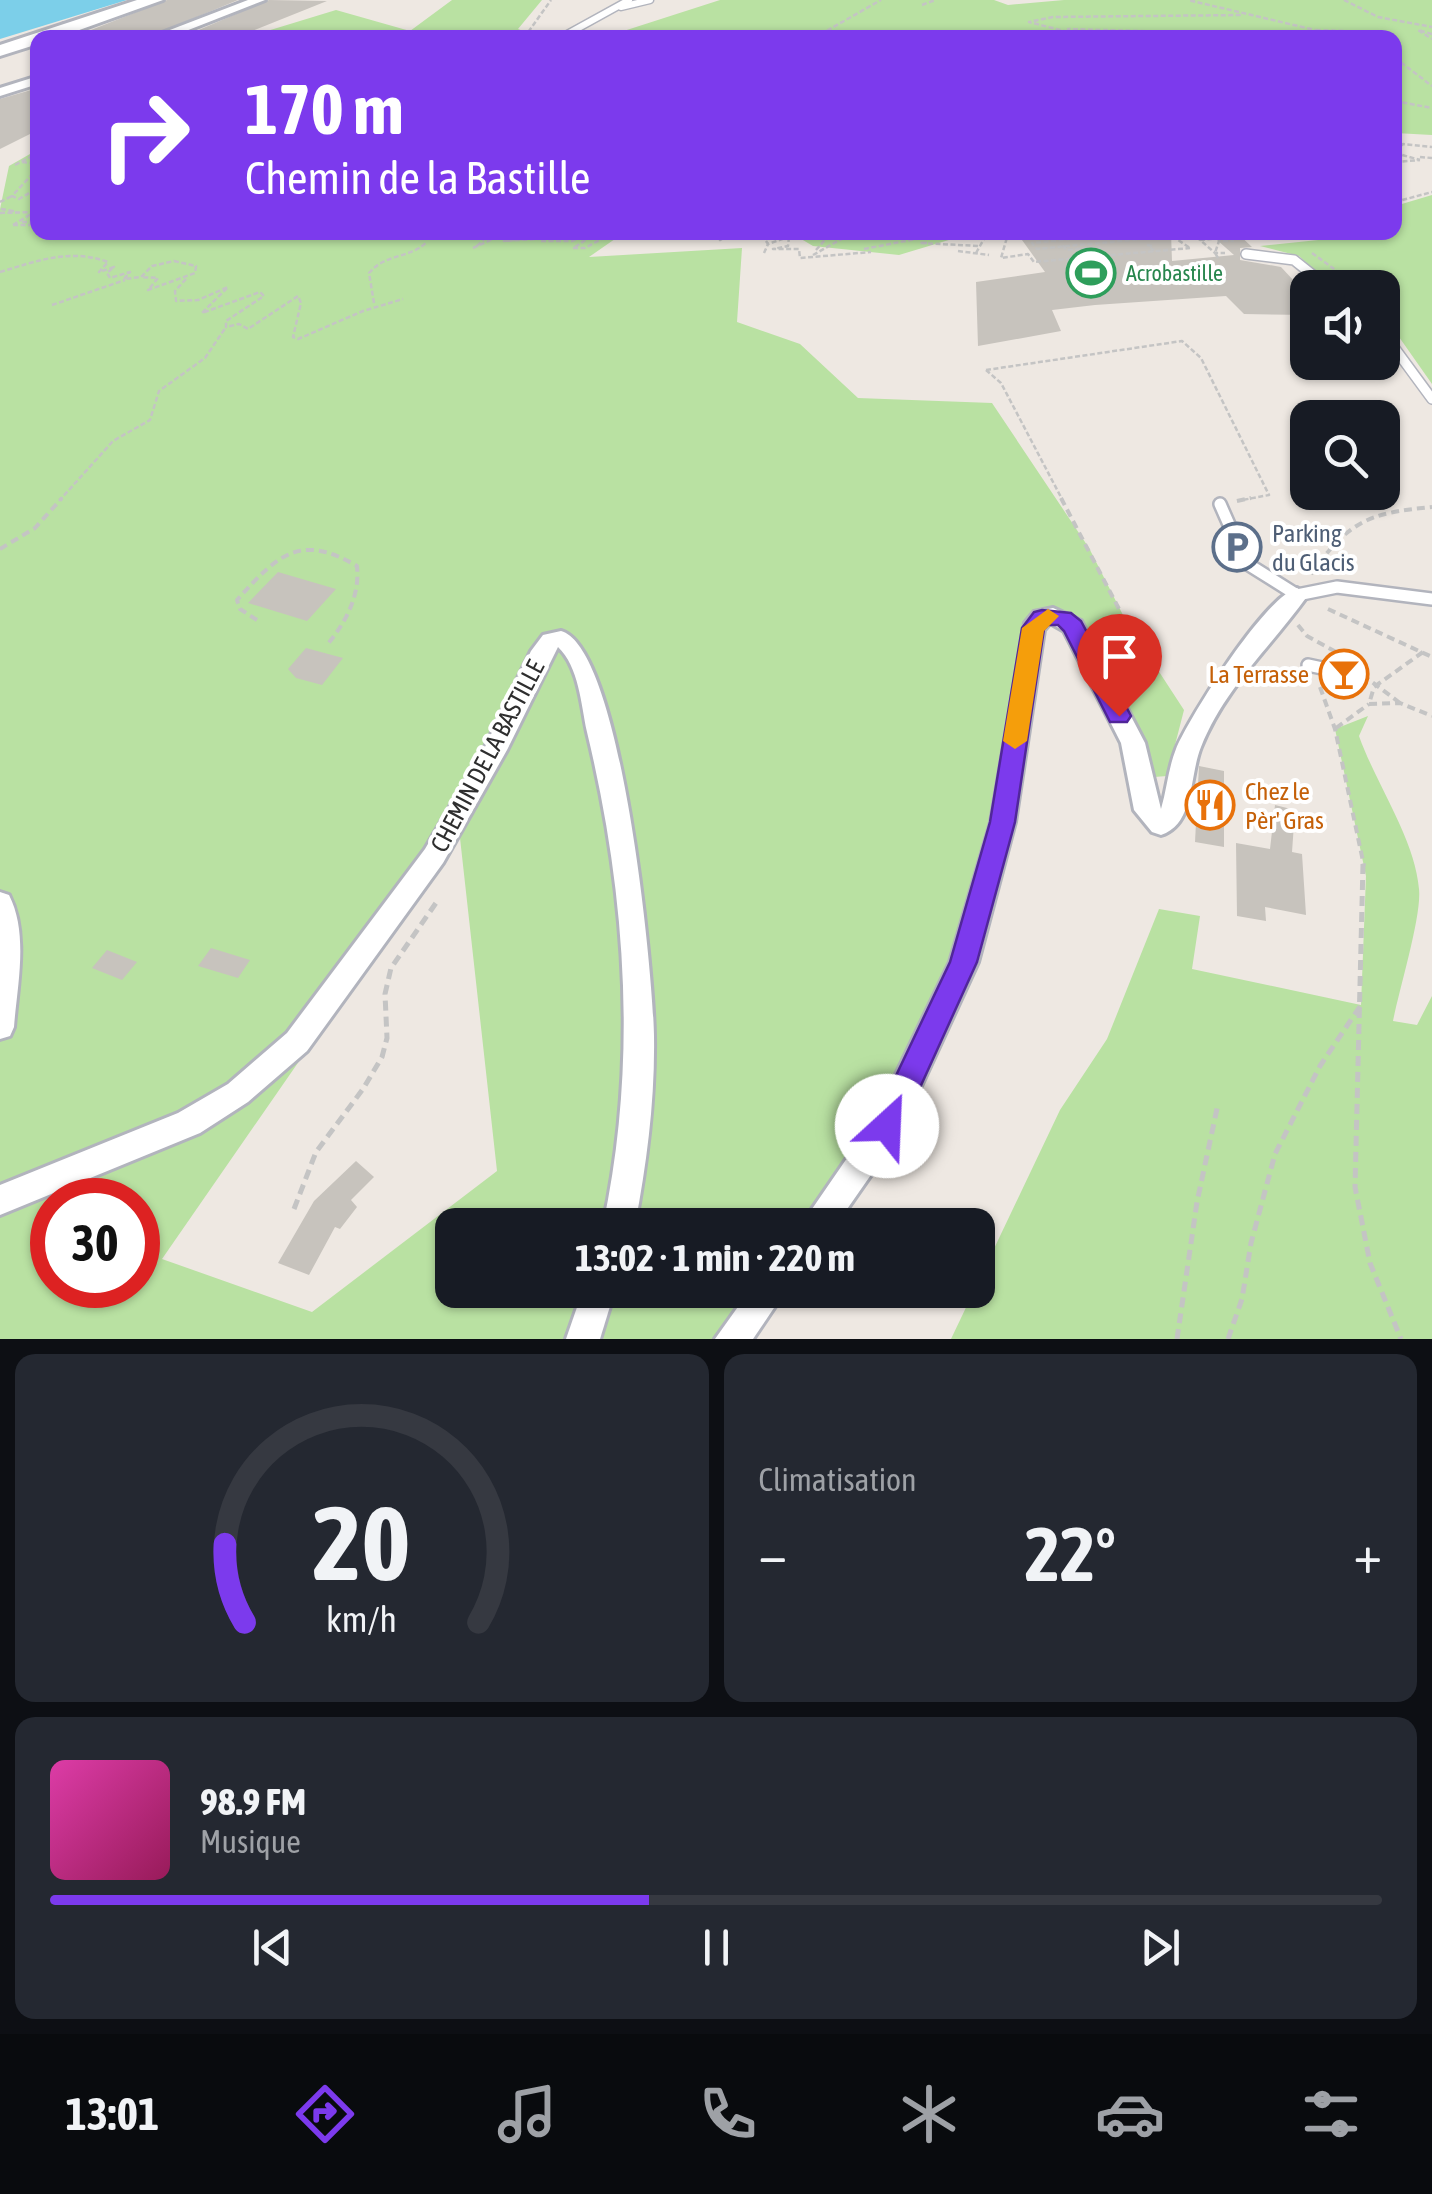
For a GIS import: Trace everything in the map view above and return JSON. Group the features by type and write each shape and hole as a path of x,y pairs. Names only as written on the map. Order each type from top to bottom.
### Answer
{"main road":[{"path":"60,30 154,0"},
{"path":"0,51 30,41"}],"street":[{"path":"177,30 259,0"},
{"path":"68,27 76,30"},
{"path":"0,92 30,83"},
{"path":"829,1208 887,1126 964,962 1003,822 1033,628 1042,617 1053,615 1073,626 1133,743 1146,810 1160,825 1171,816 1183,759 1218,695 1276,614 1297,595"},
{"name":"CHEMIN DE LA BASTILLE","path":"0,1200 190,1123 238,1093 296,1042 434,856 495,750 539,656 552,640 562,638 578,655 606,754 631,911 638,1088 622,1208"},
{"path":"0,903 6,942 0,1027"},
{"path":"583,1339 593,1308"},
{"path":"732,1339 756,1308"}],"lane":[{"path":"574,30 629,0"},
{"path":"612,9 650,0"},
{"path":"1250,254 1294,260 1306,270"},
{"path":"1400,355 1432,399"},
{"path":"1220,504 1246,564 1297,595 1336,587 1432,600"},
{"path":"1308,665 1336,672"}],"path":[{"path":"530,30 551,0"},
{"path":"828,30 882,0"},
{"path":"922,5 935,0"},
{"path":"1188,0 1315,30"},
{"path":"1344,0 1378,17 1432,26"},
{"path":"1060,30 1029,22 1053,18 1252,16"},
{"path":"1076,30 1133,30"},
{"path":"1402,63 1432,86"},
{"path":"1402,102 1432,108"},
{"path":"1402,145 1432,147"},
{"path":"1402,153 1432,158"},
{"path":"15,165 30,157"},
{"path":"1402,161 1420,157"},
{"path":"20,162 30,164"},
{"path":"0,202 12,196 30,175"},
{"path":"12,196 18,199 30,192"},
{"path":"1402,200 1432,192"},
{"path":"0,212 30,212"},
{"path":"18,223 30,215"},
{"path":"18,223 30,224"},
{"path":"482,240 473,248 495,240"},
{"path":"514,240 504,241 529,240"},
{"path":"540,240 574,240"},
{"path":"582,240 572,248 588,247 599,240"},
{"path":"764,253 770,240"},
{"path":"768,244 783,240"},
{"path":"790,240 788,246 773,249 799,249 800,258 871,252"},
{"path":"810,258 825,240"},
{"path":"810,258 836,240"},
{"path":"857,252 901,240 929,241"},
{"path":"976,253 985,240"},
{"path":"1006,240 1001,258 1028,254 1034,262 1190,248"},
{"path":"1105,240 1063,246 1037,248 1032,243 1059,240 1063,246 1066,250 1099,246 1106,256"},
{"path":"1144,240 1154,251"},
{"path":"1178,240 1190,248"},
{"path":"1200,240 1218,258"},
{"path":"929,241 921,246 980,246"},
{"path":"1215,253 1218,241 1236,243 1225,243"},
{"path":"374,303 369,274 390,254 415,253 427,242"},
{"path":"958,251 989,255"},
{"path":"1215,253 1225,253"},
{"path":"0,272 48,257 87,254 94,260 108,262 98,272 114,267 107,273 110,278 132,273 125,280"},
{"path":"0,549 35,528 113,441 150,420 159,391 205,358 226,321 264,296 260,292 202,313 229,288 198,300 173,300 186,279 195,273 196,266 176,259 146,270 141,277"},
{"path":"52,305 125,280 158,278 148,290 176,278 186,279"},
{"path":"226,327 239,324 248,329 298,296 301,303 293,337 298,339 361,313 374,303 402,299"},
{"path":"1120,609 1000,383 986,370 1182,341 1200,358 1269,494 1220,504"},
{"path":"1432,507 1381,512 1342,529 1297,595 1432,658"},
{"path":"257,620 240,609 237,600 274,559 306,546 342,555 358,566 360,580 340,630 327,645"},
{"path":"1276,614 1335,650 1374,687 1432,716"},
{"path":"1335,729 1368,704 1374,687 1423,652"},
{"path":"1308,665 1335,729 1366,876 1355,1188 1370,1263 1401,1339"},
{"path":"1368,704 1400,703"},
{"path":"294,1209 304,1176 320,1145 377,1067 389,1036 385,995 393,967 438,900"},
{"path":"1228,1339 1242,1298 1251,1244 1276,1154 1320,1066 1361,1005"},
{"path":"1177,1339 1196,1202 1218,1104"}],"green space":[{"path":"452,0 542,0 520,30 411,30"},
{"path":"720,0 994,0 1008,5 1064,0 1432,0 1432,135 1402,133 1402,30 627,30"},
{"path":"336,10 406,30 270,30"},
{"path":"30,154 30,240 613,240 589,257 742,248 737,322 800,344 858,398 992,403 1089,548 1126,621 1184,710 1167,776 1154,777 1073,626 1042,617 964,962 827,1208 448,1208 497,1171 460,838 162,1259 312,1312 435,1218 435,1308 756,1308 732,1339 0,1339 0,209 9,166"},
{"path":"1432,195 1432,384 1400,338 1400,270 1314,270 1299,256 1260,246 1318,240 1402,240 1402,204"},
{"path":"803,240 949,240 899,255 813,246"},
{"path":"1368,716 1359,736 1403,831 1416,870 1419,901 1414,934 1393,1021 1417,1025 1432,996 1432,1339 951,1339 966,1308 995,1308 995,1247 1060,1110 1107,1039 1159,909 1200,916 1192,969 1361,1005 1366,876 1335,729"}],"water":[{"path":"0,0 127,0 0,39"}],"building":[{"path":"167,0 238,0 165,30 91,30"},
{"path":"269,0 327,1 255,30 199,30"},
{"path":"30,90 30,134 0,149 0,99"},
{"path":"1022,240 1171,240 1172,261 1234,255 1217,240 1245,240 1252,247 1240,248 1240,260 1281,267 1290,277 1290,315 1244,314 1226,296 1095,305 1052,310 1061,331 978,346 976,282 1045,272"},
{"path":"278,572 336,589 307,621 248,603"},
{"path":"306,648 343,658 322,685 296,678 288,669"},
{"name":"Chez le Pèr' Gras","path":"1199,766 1224,771 1224,847 1195,842"},
{"path":"1275,805 1295,810 1292,852 1302,854 1306,915 1265,907 1266,921 1237,916 1236,843 1270,849"},
{"path":"211,948 250,960 238,978 198,966"},
{"path":"107,950 137,962 122,980 92,968"},
{"path":"356,1161 374,1177 351,1200 357,1207 340,1229 335,1227 309,1275 278,1263 314,1201"}],"slow traffic":[{"path":"1015,741 1033,628 1048,616"}],"place":[{"name":"Acrobastille","path":"1091,273"},
{"name":"Parking du Glacis","path":"1237,547"},
{"name":"La Terrasse","path":"1344,674"},
{"name":"Chez le Pèr' Gras","path":"1210,805"}],"route":[{"path":"887,1126 964,962 1003,822 1033,628 1042,617 1064,618 1073,626 1119,716"}]}
